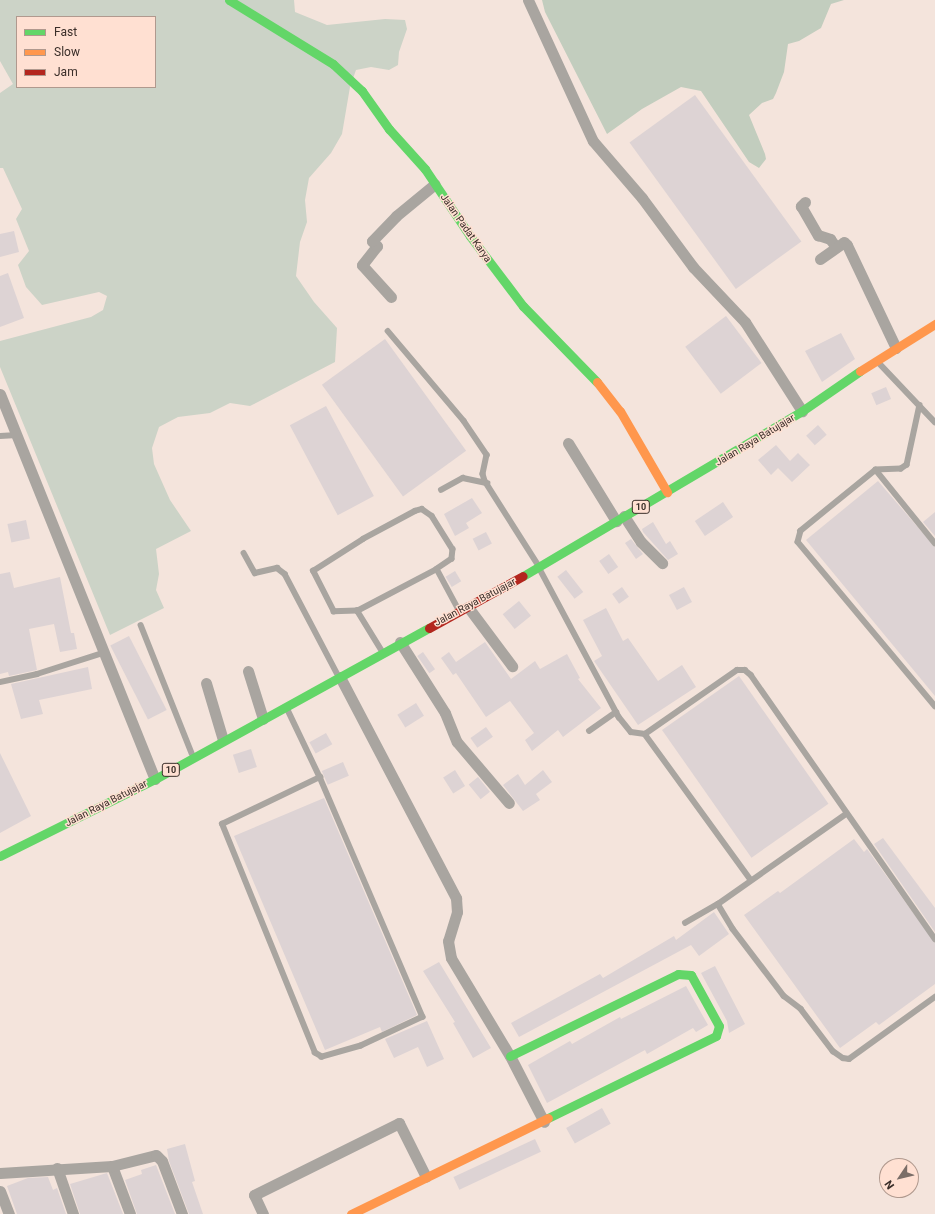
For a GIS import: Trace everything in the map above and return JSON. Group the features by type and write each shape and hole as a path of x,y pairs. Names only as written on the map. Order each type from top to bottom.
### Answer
{"main road":[{"name":"Jalan Padat Karya","path":"229,0 333,64 362,91 435,184 470,236 523,306 592,376 620,411 667,492"},
{"name":"Jalan Raya Batujajar","path":"0,856 155,779 223,740 340,677 400,642 540,568 802,411 877,360 935,324"},
{"path":"351,1214 544,1122 716,1036 719,1026 691,975 678,974 510,1056"}],"street":[{"path":"528,0 593,141 642,198 693,267 745,322 802,411"},
{"path":"391,297 362,265 376,246 372,242 396,216 435,184"},
{"path":"805,202 800,206 818,235 830,239 836,248"},
{"path":"820,259 844,242 896,348"},
{"path":"0,394 102,652 155,779"},
{"path":"568,443 620,519 662,563"},
{"path":"463,609 512,666"},
{"path":"400,642 446,714 457,742 509,803"},
{"path":"248,671 263,719"},
{"path":"340,677 456,898 457,912 448,941 451,958 510,1056 544,1122"},
{"path":"206,683 223,740"},
{"path":"263,1214 254,1195 399,1123 426,1177"},
{"path":"0,1172 112,1166 156,1155 160,1157 182,1214"},
{"path":"112,1166 130,1214"},
{"path":"57,1168 73,1214"},
{"path":"0,1191 8,1214"}],"lane":[{"path":"388,331 464,421 487,455 483,474 487,483 540,568 616,712 631,732 645,734 737,670 745,670 751,675 846,814 935,939"},
{"path":"877,360 935,422"},
{"path":"920,405 907,465 901,469 876,470 801,531 798,542 935,706"},
{"path":"0,436 17,435"},
{"path":"876,470 935,543"},
{"path":"441,490 463,478 487,483"},
{"path":"422,509 432,516 453,549 452,558 437,569 357,611 334,612 313,571 363,539 415,511 422,509"},
{"path":"244,553 255,573 277,568 285,574 340,677"},
{"path":"437,569 463,609"},
{"path":"357,611 382,652"},
{"path":"141,625 193,757"},
{"path":"0,682 37,674 102,652"},
{"path":"286,706 320,777 423,1017 361,1046 322,1057 315,1053 222,825 320,777"},
{"path":"589,731 616,712"},
{"path":"645,734 751,880"},
{"path":"685,924 718,904 846,814"},
{"path":"718,904 733,929 784,996 801,1009 833,1051 843,1058 849,1059 935,997"}],"shaded area":[{"path":"0,0 294,0 295,12 327,25 385,19 405,20 407,29 399,52 398,65 389,70 371,67 356,70 350,87 342,134 331,153 309,178 305,200 307,222 300,242 296,276 314,302 337,328 335,362 250,406 230,403 210,413 178,417 159,427 152,448 154,464 170,500 191,531 156,549 159,574 156,590 164,608 110,635 0,367 0,341 91,317 103,310 107,296 99,292 42,305 26,287 18,265 29,251 16,219 22,209 3,168 0,168 0,93 13,84 0,61"}],"green space":[{"path":"542,0 844,0 831,4 821,28 799,41 788,44 784,72 773,99 762,103 749,115 766,159 759,168 749,162 701,91 681,87 642,109 607,134 545,12"}],"building":[{"path":"695,95 801,241 736,289 629,143"},
{"path":"14,231 19,252 0,257 0,234"},
{"path":"8,273 24,318 0,327 0,276"},
{"path":"726,316 762,363 721,394 685,347"},
{"path":"841,333 855,359 822,382 805,351"},
{"path":"385,339 466,451 403,496 322,385"},
{"path":"886,387 891,399 876,405 871,393"},
{"path":"326,406 374,496 338,515 290,425"},
{"path":"818,425 827,435 815,445 806,436"},
{"path":"776,445 790,461 798,453 810,465 792,482 778,468 771,475 758,460"},
{"path":"878,481 935,547 935,696 806,540"},
{"path":"472,498 482,513 466,523 469,528 455,536 444,514"},
{"path":"723,502 733,517 705,536 695,521"},
{"path":"935,512 935,536 923,522"},
{"path":"26,520 30,539 11,543 7,524"},
{"path":"653,522 666,544 670,541 678,554 668,560 643,532 642,529"},
{"path":"486,532 492,544 479,550 473,539"},
{"path":"631,539 643,554 636,559 625,543"},
{"path":"609,554 618,567 608,574 599,561"},
{"path":"566,570 583,592 575,599 557,577"},
{"path":"455,571 461,581 452,587 446,577"},
{"path":"10,572 14,588 60,577 71,633 74,633 77,649 60,652 54,624 29,629 37,670 9,676 8,672 0,674 0,574"},
{"path":"622,587 629,597 619,604 612,594"},
{"path":"684,587 692,602 677,610 669,595"},
{"path":"519,601 531,616 515,629 503,614"},
{"path":"606,608 623,641 628,638 658,681 682,665 696,687 638,725 594,661 602,656 583,620"},
{"path":"129,636 167,710 148,719 110,646"},
{"path":"485,642 511,679 535,661 540,669 567,654 580,678 578,679 601,708 563,737 558,730 532,751 525,740 534,733 510,701 486,717 456,673 453,675 441,658 449,652 456,662"},
{"path":"423,652 435,669 429,673 417,656"},
{"path":"88,667 92,689 39,700 43,714 21,719 11,684"},
{"path":"739,676 828,804 751,858 662,730"},
{"path":"416,703 424,716 405,727 397,715"},
{"path":"486,727 493,737 477,748 470,738"},
{"path":"326,733 332,744 316,754 309,742"},
{"path":"251,749 257,767 239,773 233,755"},
{"path":"0,753 31,816 0,833"},
{"path":"343,762 349,776 328,785 322,771"},
{"path":"455,770 465,786 453,794 443,777"},
{"path":"543,770 552,782 536,794 540,800 523,811 503,785 518,774 525,785"},
{"path":"478,777 490,792 481,799 469,785"},
{"path":"324,798 417,1015 382,1032 380,1027 325,1050 234,836"},
{"path":"883,838 935,908 935,932 874,844"},
{"path":"854,839 864,852 867,849 935,943 935,984 879,1025 876,1022 840,1048 744,915 778,891 780,893"},
{"path":"714,912 729,934 699,956 691,945 519,1037 511,1023 600,974 603,978 674,936 676,940"},
{"path":"439,962 491,1048 473,1058 453,1023 455,1022 423,971"},
{"path":"715,966 745,1024 729,1033 727,1021 701,973"},
{"path":"686,986 708,1025 696,1032 693,1028 647,1054 645,1050 547,1103 528,1065 570,1041 572,1044 620,1017 621,1019"},
{"path":"427,1021 444,1059 427,1067 418,1047 394,1058 385,1039"},
{"path":"602,1108 611,1124 575,1144 566,1128"},
{"path":"535,1139 541,1152 459,1190 453,1177"},
{"path":"185,1144 195,1181 192,1182 203,1214 189,1214 169,1161 167,1149"},
{"path":"156,1165 175,1214 137,1214 125,1180 142,1174 141,1170"},
{"path":"107,1173 123,1214 80,1214 70,1184"},
{"path":"48,1177 53,1190 57,1188 66,1214 17,1214 7,1186 28,1178"}],"traffic: fast":[{"path":"229,0 333,64 362,91 389,129 425,169 470,236 523,306 597,382"},
{"path":"523,576 802,411 860,371"},
{"path":"0,856 155,779 429,628"},
{"path":"510,1056 678,974 691,975 719,1026 716,1036 548,1118"}],"traffic: slow":[{"path":"860,371 935,324"},
{"path":"597,382 620,411 667,492"},
{"path":"351,1214 548,1118"}],"traffic: jam":[{"path":"429,628 523,576"}]}
